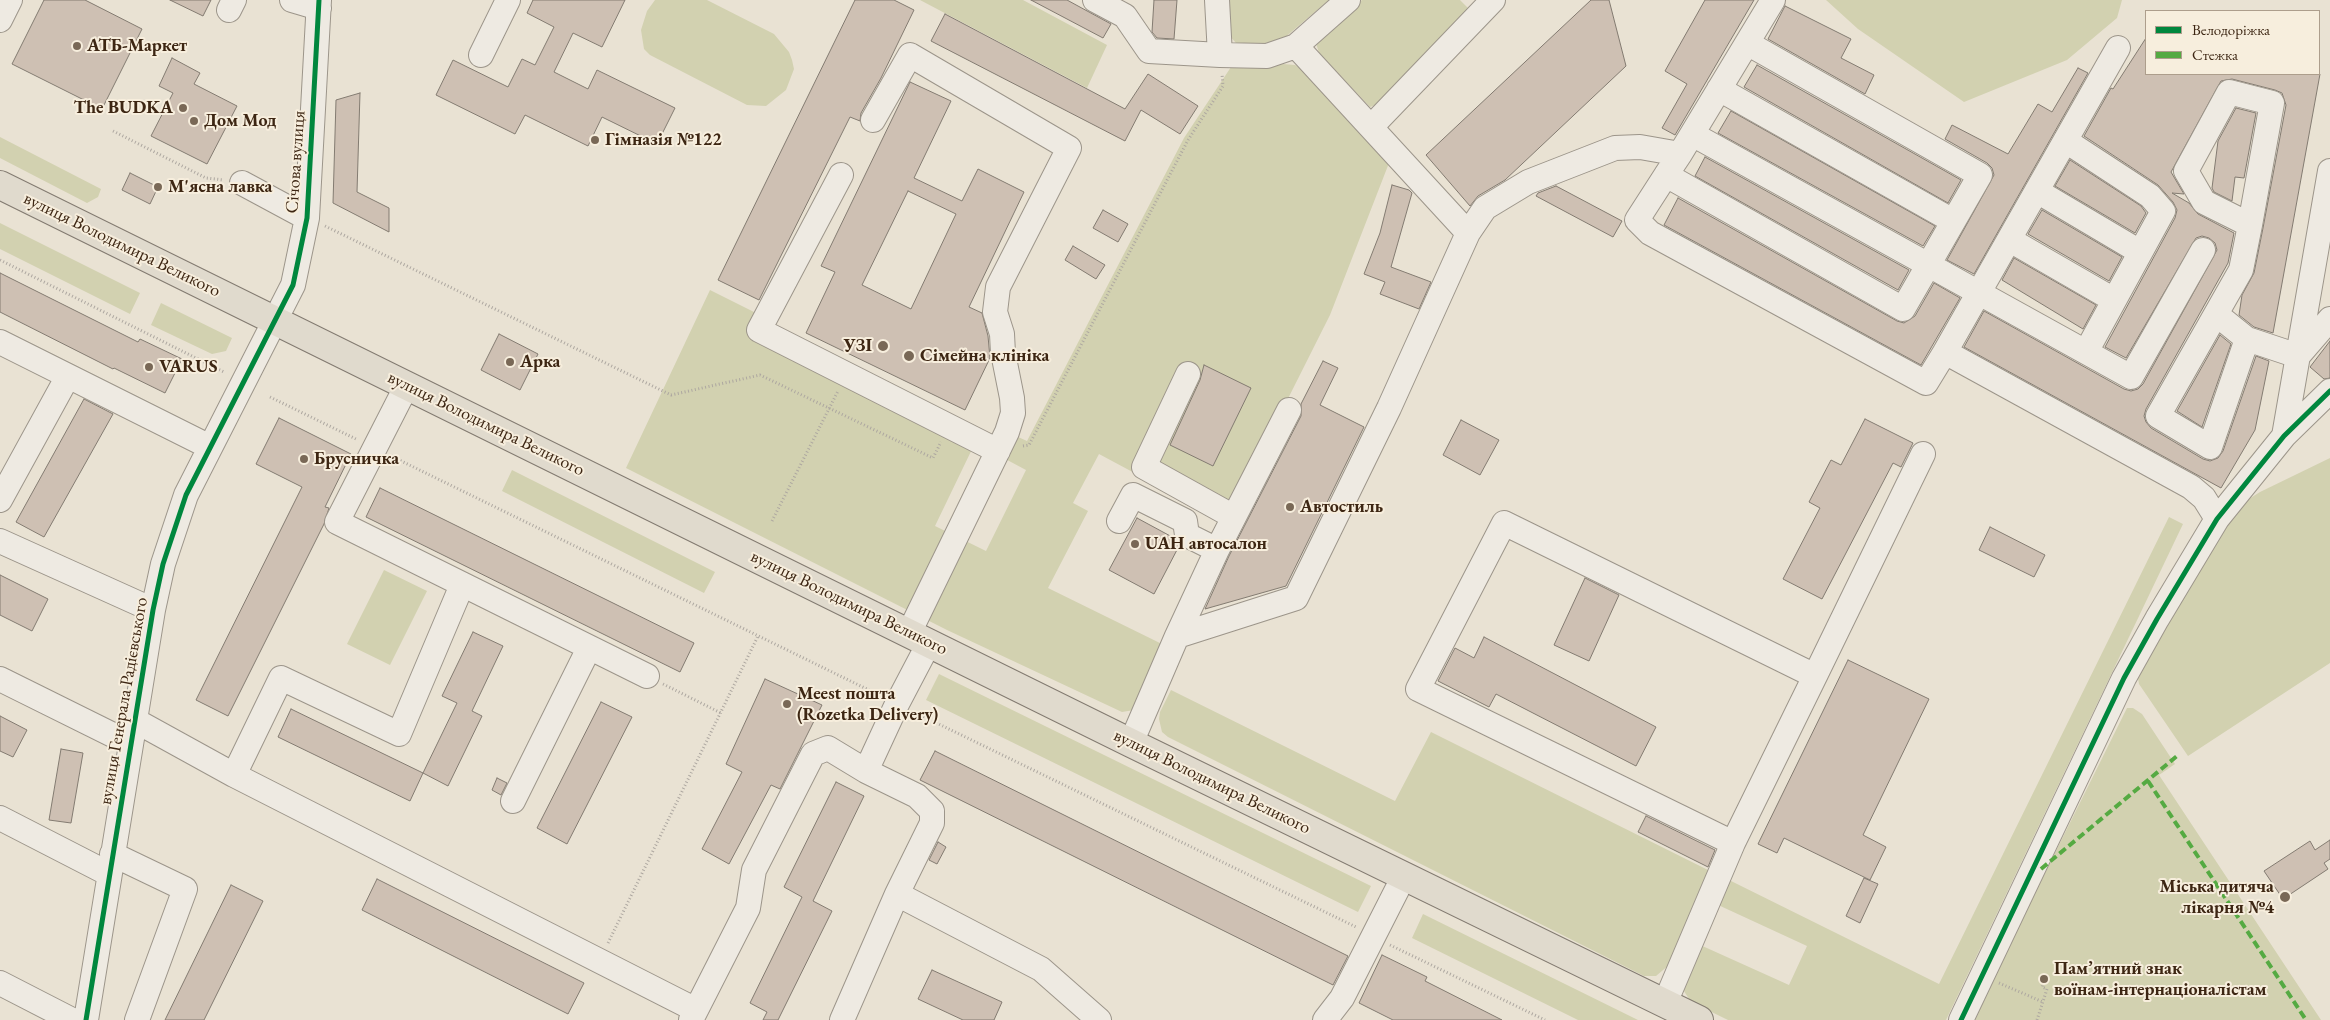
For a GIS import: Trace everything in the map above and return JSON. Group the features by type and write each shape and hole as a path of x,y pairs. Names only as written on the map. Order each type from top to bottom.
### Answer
{"main road":[{"name":"вулиця Володимира Великого","path":"0,185 407,384 1130,743 1699,1020"}],"street":[{"path":"0,20 10,0"},
{"path":"292,0 319,4"},
{"path":"481,55 508,0"},
{"path":"1095,0 1125,16 1149,51 1267,56 1296,46 1348,0"},
{"path":"1217,0 1220,55"},
{"path":"1371,127 1493,0"},
{"path":"1773,0 1680,154 1637,220 1650,233 1926,383 1980,293 2118,48"},
{"name":"Січова вулиця","path":"275,321 293,285 307,218 319,4"},
{"path":"1666,175 1903,309 1980,175 1747,43"},
{"path":"1296,46 1468,233"},
{"path":"866,771 897,704 919,638 1007,432 1013,413 1002,334 995,312 998,287 1069,148 910,54 873,120"},
{"path":"1719,89 1953,221"},
{"path":"2247,339 2210,447 2158,416 2241,270 2250,225 2272,103 2229,92 2186,171 2204,202 2250,225"},
{"path":"1692,134 2131,377 2203,250"},
{"path":"2066,141 2150,196 2163,211 2086,352"},
{"path":"1177,636 1296,598 1389,408 1468,233 1485,208 1528,182 1615,148 1640,147 1680,154"},
{"path":"2284,436 2298,356 2322,250 2330,171"},
{"path":"841,175 758,330 998,451"},
{"path":"242,182 307,218"},
{"path":"2037,191 2140,252"},
{"path":"2010,240 2114,300"},
{"path":"2216,314 2247,339 2298,356"},
{"path":"2298,356 2330,319"},
{"name":"вулиця Генерала Радієвського","path":"86,1020 153,610 163,564 186,495 275,321"},
{"path":"0,342 210,447"},
{"path":"1945,352 2191,486 2204,498 2217,519"},
{"path":"1188,374 1144,466 1234,517"},
{"path":"0,500 68,376"},
{"path":"407,384 337,522 647,676"},
{"path":"1961,1020 2124,678 2217,519 2284,436 2330,391"},
{"path":"1130,743 1217,550 1289,410"},
{"path":"1665,1003 1733,843 1923,454"},
{"path":"1119,521 1134,495 1185,520 1187,535 1217,550"},
{"path":"1733,843 1418,689 1504,523 1816,676"},
{"path":"0,541 153,610"},
{"path":"234,776 281,678 399,734 462,585"},
{"path":"513,801 589,648"},
{"path":"0,679 234,776 599,961 693,1015 748,908 754,870 813,754 828,748 866,771 917,796 932,811 932,823 897,894 842,1020"},
{"path":"0,818 111,864 185,889 137,1020"},
{"path":"1326,1020 1342,998 1404,876"},
{"path":"897,894 1040,970 1099,1020"},
{"path":"0,983 72,1020"}],"path":[{"path":"998,451 1029,445 1188,140 1223,86 1220,55"},
{"path":"114,131 206,178 242,182"},
{"path":"307,218 672,396 760,375 933,458 949,426"},
{"path":"0,260 224,372"},
{"path":"772,521 846,374"},
{"path":"599,961 758,636"},
{"path":"647,676 721,713"},
{"path":"2037,1020 2047,989 2042,987 2044,979"}],"green space":[{"path":"655,0 707,0 774,34 789,52 794,69 786,90 766,106 747,105 650,55 644,49 641,30 647,11"},
{"path":"920,0 1023,0 1107,45 1087,88"},
{"path":"1227,0 1329,0 1283,39 1252,46 1236,43 1229,35"},
{"path":"1362,0 1460,0 1472,12 1388,100 1370,107 1319,53 1316,43 1320,36"},
{"path":"1826,0 2122,0 2117,18 2067,60 1964,102 1858,29"},
{"path":"1295,65 1308,73 1389,163 1330,315 1226,522 1099,454 1073,503 1088,511 1048,588 1166,646 1134,710 1122,712 947,630 626,468 710,290 756,313 747,332 975,443 935,526 986,551 1026,470 996,454 1007,432 1027,441 1184,138 1231,67"},
{"path":"0,137 101,189 98,197 87,203 0,158"},
{"path":"0,223 140,293 130,314 0,249"},
{"path":"161,303 232,338 226,351 212,354 151,325"},
{"path":"2330,458 2330,663 2188,756 2139,684 2137,673 2161,621 2241,504 2260,492"},
{"path":"512,470 715,572 704,593 502,491"},
{"path":"2169,517 2183,524 1946,1020 1728,1020 1691,1002 1682,988 1698,944 1789,985 1807,946 1716,904 1727,879 1939,984"},
{"path":"384,570 427,591 390,665 347,644"},
{"path":"939,674 1371,886 1358,912 926,700"},
{"path":"1171,690 1395,801 1431,732 1712,872 1669,965 1656,976 1644,976 1168,737 1162,732 1159,719 1160,712"},
{"path":"2127,708 2133,708 2142,714 2175,764 2159,775 2321,1020 1972,1020"},
{"path":"1423,914 1638,1020 1578,1020 1412,938"}],"building":[{"name":"АТБ-Маркет","path":"44,0 85,0 142,29 102,109 12,64"},
{"path":"170,0 211,0 203,16"},
{"path":"533,0 625,0 602,47 573,33 554,72 588,89 597,70 675,108 657,144 602,117 588,146 525,115 515,134 436,95 453,60 508,87 522,59 535,65 554,27 527,13"},
{"path":"855,0 894,0 914,10 881,78 861,113 860,121 850,117 759,300 718,280"},
{"path":"1031,0 1067,0 1111,24 1103,38"},
{"path":"1154,0 1177,0 1174,39 1157,38 1152,32"},
{"path":"1591,0 1609,0 1626,66 1505,180 1478,196 1470,206 1426,155"},
{"path":"1705,0 1754,0 1675,135 1662,128 1687,84 1665,71"},
{"path":"1785,6 1851,39 1841,58 1874,75 1865,94 1768,39"},
{"path":"945,14 1125,109 1148,74 1198,106 1180,134 1141,110 1125,141 931,41"},
{"path":"2145,40 2145,75 2320,75 2273,333 2254,327 2239,315 2242,295 2254,273 2263,228 2286,105 2282,93 2232,79 2221,81 2171,172 2184,194 2172,193 2189,203 2198,214 2234,233 2228,263 2146,409 2144,416 2146,422 2151,428 2203,459 2210,461 2218,458 2223,451 2256,356 2269,361 2255,430 2221,488 1964,347 1984,311 2124,389 2131,391 2138,389 2143,384 2217,250 2215,243 2209,238 2202,236 2196,238 2126,358 2105,347 2175,218 2177,210 2173,202 2158,185 2084,136 2111,88 2113,89"},
{"name":"Дом Мод","path":"172,58 200,73 194,84 237,106 207,164 151,136 173,93 159,86"},
{"path":"1757,65 1961,180 1948,203 1744,87"},
{"path":"2078,68 2088,73 1974,274 1947,260 1994,175 1992,168 1987,163 1945,139 1952,125 2008,154 2038,104 2052,112"},
{"path":"910,82 951,101 914,178 962,201 978,169 1024,192 969,307 982,313 988,336 990,358 965,410 806,333 835,272 821,266","holes":["908,191 956,214 911,309 862,285"]},
{"path":"360,93 357,192 389,208 389,232 333,203 336,100"},
{"path":"2236,108 2256,113 2244,178 2235,177 2232,201 2214,192 2212,188 2218,141"},
{"path":"1731,111 1935,226 1923,246 1718,133"},
{"path":"1705,157 1909,270 1898,290 1695,176"},
{"path":"2070,160 2141,206 2146,213 2135,233 2055,186"},
{"path":"130,173 158,187 150,204 122,190"},
{"path":"1392,185 1409,190 1412,193 1391,267 1431,282 1419,309 1380,294 1385,282 1364,274 1380,233"},
{"path":"1556,186 1622,221 1613,237 1536,196 1538,193"},
{"path":"1678,198 1897,321 1904,323 1915,316 1934,283 1960,298 1921,365 1664,225"},
{"path":"1103,210 1128,224 1118,242 1093,228"},
{"path":"2042,210 2122,257 2109,281 2028,234"},
{"path":"1073,246 1105,265 1096,279 1065,260"},
{"path":"2014,258 2096,305 2083,329 2002,280"},
{"path":"0,273 138,342 140,339 182,359 165,393 0,312"},
{"name":"Арка","path":"499,334 538,354 520,390 481,370"},
{"path":"2220,335 2231,344 2202,427 2177,411"},
{"path":"2330,341 2330,378 2324,379 2310,367"},
{"name":"Автостиль","path":"1323,361 1338,368 1320,405 1364,427 1286,586 1205,609 1229,556 1301,416 1301,404"},
{"path":"1204,365 1251,388 1213,466 1170,445 1200,380"},
{"path":"84,399 113,414 44,537 16,522"},
{"path":"279,418 351,454 325,507 329,508 324,524 228,716 196,700 302,487 256,464"},
{"path":"1865,419 1913,443 1901,467 1893,463 1822,599 1783,579 1820,508 1809,502 1831,460 1841,465"},
{"path":"1461,420 1499,440 1480,475 1443,455"},
{"path":"380,488 694,643 680,672 366,517"},
{"path":"1137,518 1174,538 1179,546 1154,594 1109,570"},
{"path":"1990,527 2045,555 2034,577 1979,550"},
{"path":"0,575 48,599 32,631 0,615"},
{"path":"1585,578 1619,595 1589,661 1554,645"},
{"path":"473,632 503,646 472,711 482,716 448,786 423,773 457,703 442,696"},
{"path":"1484,637 1656,727 1636,766 1496,694 1489,707 1438,681 1455,648 1474,658"},
{"path":"1848,660 1929,699 1863,835 1886,847 1870,880 1784,838 1777,853 1758,844"},
{"path":"765,679 822,705 780,789 771,785 729,864 702,849 742,772 726,764"},
{"path":"601,702 632,717 567,844 537,828"},
{"path":"291,709 423,773 410,801 278,737"},
{"path":"0,716 27,730 13,757 0,751"},
{"path":"61,749 83,753 71,823 49,820"},
{"path":"935,751 1348,956 1333,985 920,780"},
{"path":"497,778 507,783 501,795 492,790"},
{"path":"836,782 864,796 813,901 832,911 778,1020 763,1020 767,1012 750,1003 802,897 784,887"},
{"path":"1646,816 1715,850 1708,867 1638,832"},
{"path":"2330,840 2330,859 2324,863 2328,869 2283,899 2264,871 2310,841 2315,850"},
{"path":"938,842 946,847 937,864 929,860"},
{"path":"1864,878 1878,884 1860,923 1846,916"},
{"path":"377,879 584,983 568,1014 362,910"},
{"path":"231,885 263,901 204,1020 165,1020"},
{"path":"1382,955 1427,977 1425,981 1502,1020 1393,1020 1359,1003"},
{"path":"932,970 1002,1002 994,1020 963,1020 918,999"}],"marked path":[{"path":"2041,869 2177,756"},
{"path":"2148,781 2306,1020"}],"cycle path":[{"path":"86,1020 153,610 163,564 186,495 293,285 307,218 319,0"},
{"path":"1961,1020 2124,678 2157,619 2217,519 2284,436 2330,391"}],"place":[{"name":"АТБ-Маркет","path":"77,46"},
{"name":"The BUDKA","path":"183,108"},
{"name":"Дом Мод","path":"194,121"},
{"name":"Гімназія №122","path":"595,140"},
{"name":"М'ясна лавка","path":"158,187"},
{"name":"УЗІ","path":"883,346"},
{"name":"Сімейна клініка","path":"909,356"},
{"name":"Арка","path":"510,362"},
{"name":"VARUS","path":"149,367"},
{"name":"Брусничка","path":"304,459"},
{"name":"Автостиль","path":"1290,507"},
{"name":"UAH автосалон","path":"1135,544"},
{"name":"Meest пошта (Rozetka Delivery)","path":"787,704"},
{"name":"Міська дитяча лікарня №4","path":"2285,897"},
{"name":"Пам’ятний знак воїнам-інтернаціоналістам","path":"2044,979"}]}
